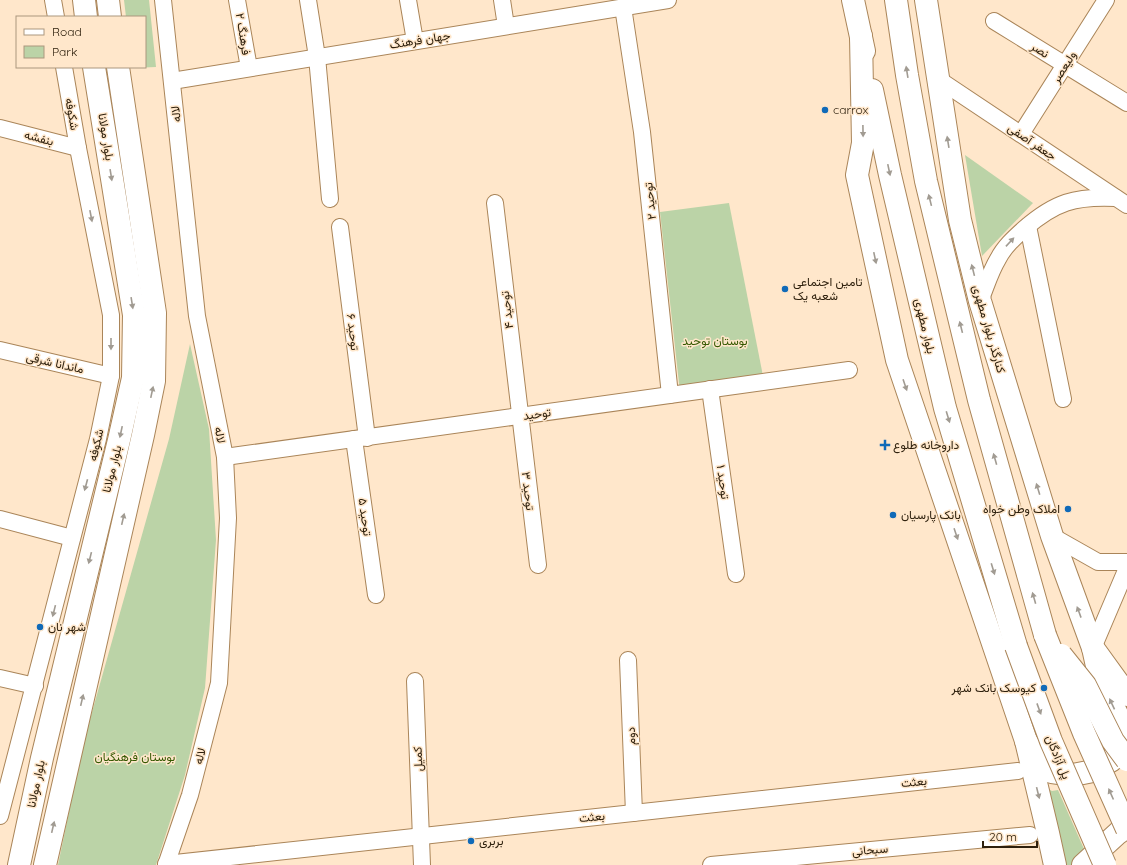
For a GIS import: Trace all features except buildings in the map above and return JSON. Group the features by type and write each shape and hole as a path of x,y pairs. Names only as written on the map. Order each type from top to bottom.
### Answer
{"main road":[{"path":"84,0 86,16"},
{"path":"108,0 110,16"},
{"name":"بلوار مطهری","path":"853,0 890,174 945,408 1016,646"},
{"path":"896,0 907,74 926,181 979,400 1045,635 1084,733 1127,828 1118,833 1083,865"},
{"name":"کنارگذر بلوار مطهری","path":"926,0 960,220 980,301 1052,536 1093,648"},
{"path":"861,36 863,143 857,175 896,360 1026,741 1054,865"},
{"name":"بلوار مولانا","path":"19,865 42,758 133,378 134,315 94,68"},
{"name":"بلوار مولانا","path":"45,865 154,381 155,313 118,68"},
{"path":"1045,635 1085,686 1113,740 1127,760"},
{"name":"پل آزادگان","path":"1016,646 1051,741 1106,865"},
{"path":"1026,741 1039,760 1052,772 1073,776 1093,771 1112,760 1123,737 1118,718 1100,680 1093,648"},
{"path":"1093,648 1127,695"}],"street":[{"path":"53,0 56,16"},
{"name":"لاله","path":"163,0 198,316 225,457 228,518 219,683 190,796 166,865"},
{"name":"فرهنگ ۲","path":"238,0 249,68"},
{"path":"308,0 317,57 330,199"},
{"path":"408,0 415,41"},
{"path":"502,0 506,26"},
{"name":"جهان فرهنگ","path":"172,81 506,26 614,6 668,0"},
{"name":"ولیعصر","path":"1021,134 1106,0"},
{"name":"توحید ۲","path":"614,6 642,132 670,395"},
{"name":"نصر","path":"994,21 1127,104"},
{"name":"شکوفه","path":"0,816 98,439 111,376 111,315 78,148 64,68"},
{"name":"جعفر آصفی","path":"938,79 1122,202"},
{"name":"بنفشه","path":"0,128 78,148"},
{"path":"980,301 998,258 1010,242 1045,212 1064,203 1095,197 1122,202"},
{"name":"توحید ۴","path":"495,203 519,416"},
{"path":"1028,226 1063,399"},
{"name":"توحید ۶","path":"340,227 360,438"},
{"name":"ماندانا شرقی","path":"0,350 111,376"},
{"name":"توحید","path":"225,457 849,370"},
{"name":"توحید ۱","path":"710,389 736,574"},
{"name":"توحید ۳","path":"519,416 538,566"},
{"name":"توحید ۵","path":"360,438 376,595"},
{"path":"0,520 72,538"},
{"path":"1052,536 1098,562 1127,562"},
{"path":"1093,648 1127,568"},
{"name":"دوم","path":"628,660 634,813"},
{"path":"0,678 35,686"},
{"name":"کمیل","path":"415,681 422,865"},
{"name":"بعثت","path":"166,865 1018,771"},
{"name":"سبحانی","path":"711,865 1030,835"}],"green space":[{"path":"124,0 149,0 156,67 146,67 146,16 126,16"},
{"path":"965,155 1033,203 982,256"},
{"name":"بوستان توحید","path":"729,203 763,376 680,392 660,212"},
{"name":"بوستان فرهنگیان","path":"190,344 209,429 216,540 205,688 185,775 156,865 58,865 83,744 169,439"},
{"path":"1048,789 1052,791 1058,790 1084,849 1073,865 1063,865"}],"place":[{"name":"carrox","path":"825,110"},
{"name":"تامین اجتماعی شعبه یک","path":"785,289"},
{"name":"داروخانه طلوع","path":"885,445"},
{"name":"املاک وطن خواه","path":"1068,509"},
{"name":"بانک پارسیان","path":"893,515"},
{"name":"شهر نان","path":"40,627"},
{"name":"کیوسک بانک شهر","path":"1044,688"},
{"name":"بربری","path":"471,841"}]}
